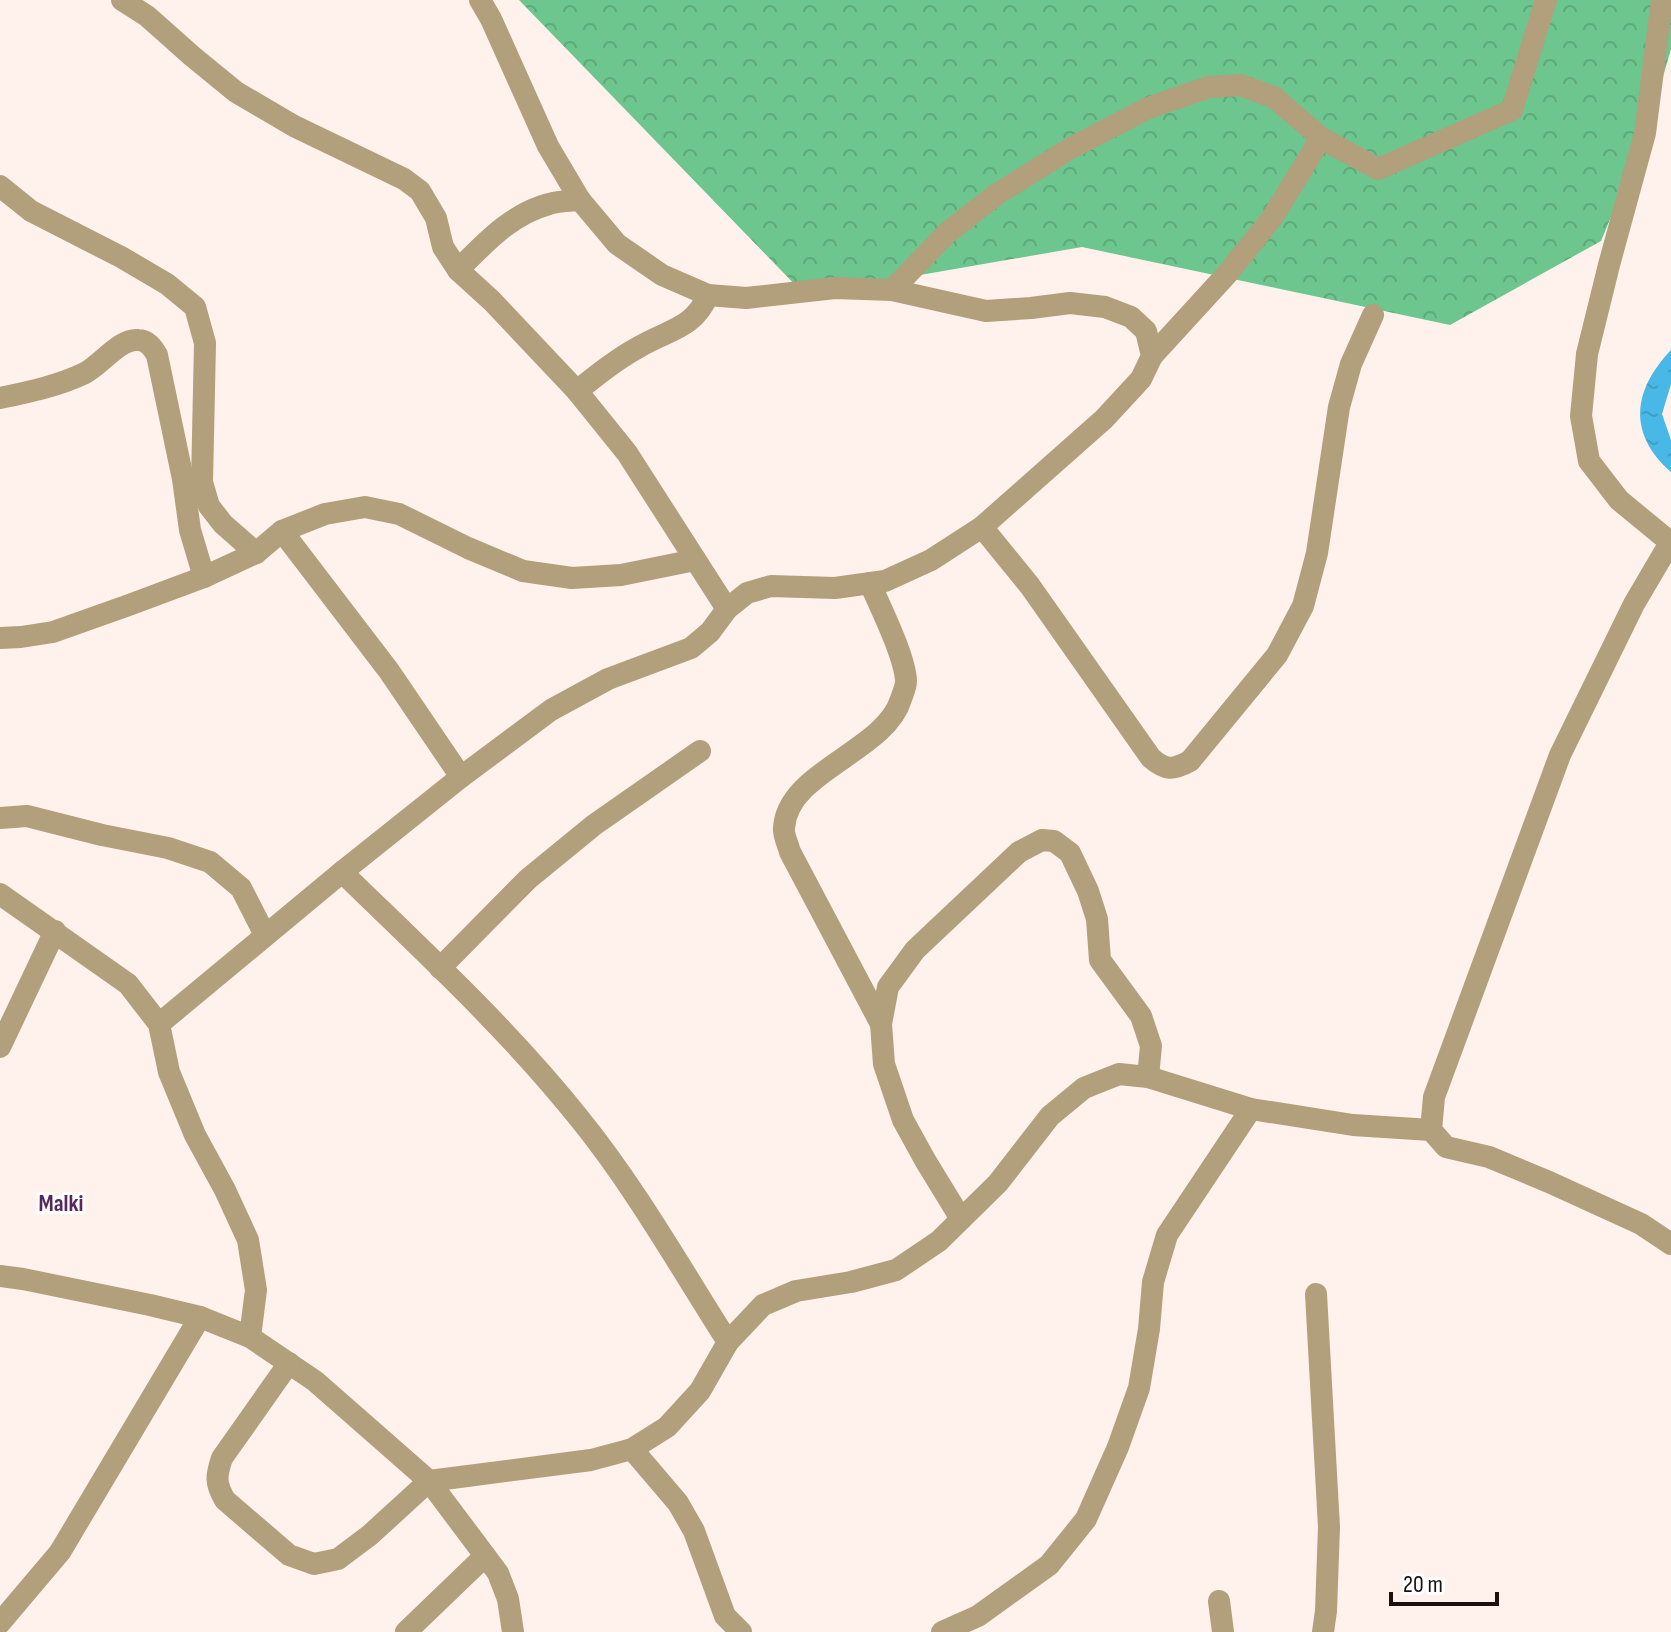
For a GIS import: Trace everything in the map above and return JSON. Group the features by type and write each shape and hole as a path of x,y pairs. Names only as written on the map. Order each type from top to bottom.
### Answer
{"street":[{"path":"122,0 147,16 236,92 294,126 404,179 420,191 436,218 443,247 458,270 492,301 577,391 627,453 727,609"},
{"path":"480,0 548,146 580,200 617,244 662,275 708,295 746,298 835,288 892,290 986,311 1070,303 1105,307 1131,317 1146,331 1152,356"},
{"path":"892,290 947,233 997,194 1071,148 1148,108 1209,87 1241,85 1275,98 1321,138 1378,169 1512,110 1546,0"},
{"path":"1431,1130 1434,1097 1560,755 1634,604 1670,541 1619,500 1589,461 1581,416 1587,354 1645,133 1662,0"},
{"path":"159,1024 342,872 551,710 608,679 691,648 710,632 727,609 747,593 771,586 835,588 885,581 931,560 982,527 1104,419 1141,379 1152,356 1228,273 1272,218 1321,138"},
{"path":"0,186 31,211 121,257 167,284 195,307 205,343 202,482 209,506 223,524 256,553"},
{"path":"458,270 496,233 523,213 551,203 580,200"},
{"path":"577,391 642,345 690,321 703,309 708,295"},
{"path":"982,527 1030,586 1151,758 1160,766 1175,768 1190,761 1277,655 1303,606 1317,553 1339,407 1351,364 1373,315"},
{"path":"0,398 51,387 88,372 125,343 139,339 151,345 157,355 183,479 190,530 204,577"},
{"path":"0,638 53,632 204,577 256,553 282,531 325,514 365,507 399,514 523,571 572,578 621,575 695,560"},
{"path":"282,531 380,659 461,777"},
{"path":"870,583 902,662 906,683 898,708 884,728 807,785 790,806 784,829 790,852 881,1024"},
{"path":"440,968 528,879 594,825 700,751"},
{"path":"0,818 27,816 168,848 210,862 241,888 265,935"},
{"path":"961,1219 903,1120 884,1064 881,1024 888,987 915,950 1019,852 1042,840 1054,841 1070,853 1088,891 1097,919 1100,960 1141,1016 1151,1046 1148,1077"},
{"path":"342,872 511,1038 580,1119 625,1181 728,1342"},
{"path":"0,894 128,984 159,1024 169,1072 195,1135 248,1240 256,1290 250,1337"},
{"path":"0,912 24,910"},
{"path":"0,1047 55,931"},
{"path":"289,1363 222,1458 217,1474 218,1488 225,1500 289,1555 314,1564 338,1559 370,1535 429,1481 591,1460 632,1449 667,1427 700,1391 728,1342 763,1305 796,1291 851,1282 896,1270 939,1241 998,1183 1050,1116 1084,1088 1119,1074 1148,1077 1251,1109 1353,1125 1431,1130 1446,1147 1489,1157 1549,1182 1641,1224 1671,1244"},
{"path":"942,1632 978,1616 1049,1565 1086,1519 1118,1447 1139,1388 1153,1282 1167,1235 1251,1109"},
{"path":"0,1276 200,1317 250,1337 315,1381 429,1481 498,1573 508,1599 513,1632"},
{"path":"1316,1294 1329,1527 1323,1632"},
{"path":"0,1623 60,1552 200,1317"},
{"path":"632,1449 678,1503 694,1531 725,1616 741,1632"},
{"path":"406,1632 485,1556"},
{"path":"1219,1601 1223,1632"}],"green space":[{"path":"519,0 1671,0 1671,49 1649,125 1601,241 1450,325 1082,247 805,295"}],"water":[{"path":"1671,350 1671,384 1662,414 1671,440 1671,472 1647,442 1640,411 1649,380"}],"district":[{"name":"Malki","path":"61,1203"}]}
